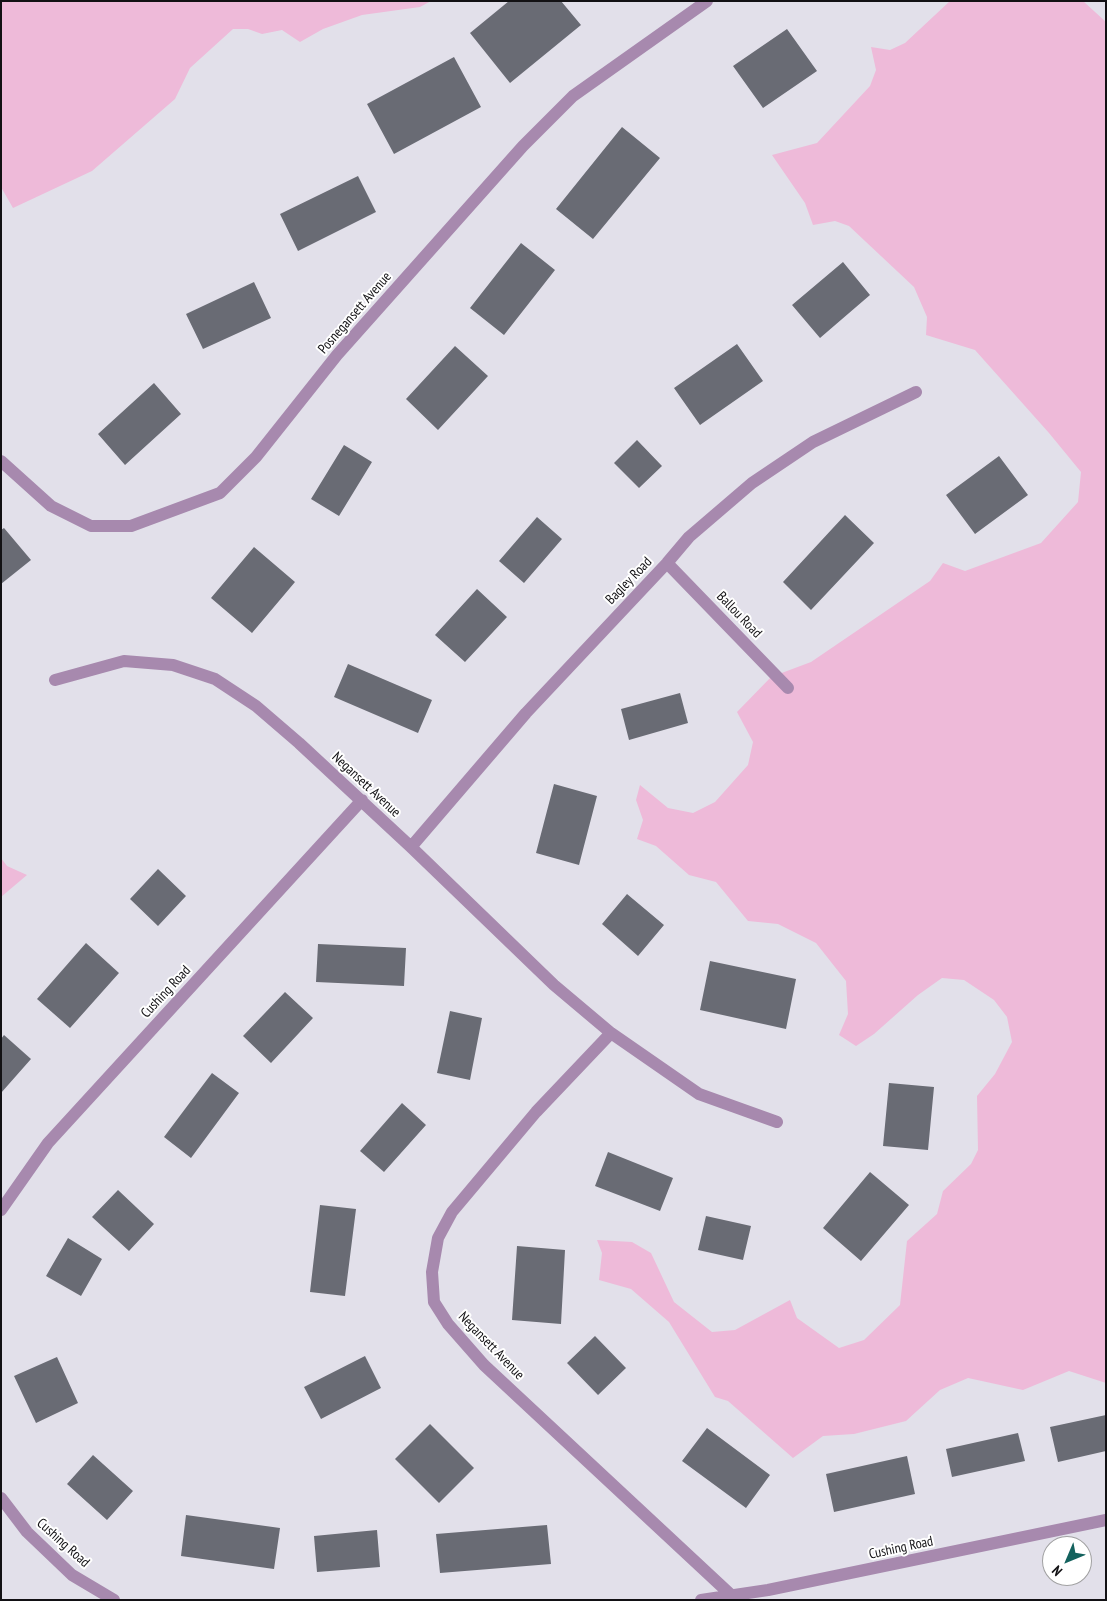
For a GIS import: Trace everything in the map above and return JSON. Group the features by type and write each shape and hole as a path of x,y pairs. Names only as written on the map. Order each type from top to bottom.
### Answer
{"street":[{"name":"Posnegansett Avenue","path":"1,462 51,506 91,526 131,526 220,493 256,457 338,355 523,146 574,96 707,1"},
{"name":"Bagley Road","path":"411,847 526,712 668,563 689,537 752,483 813,442 916,392"},
{"name":"Ballou Road","path":"668,563 788,688"},
{"name":"Negansett Avenue","path":"55,680 124,662 173,665 215,679 256,706 362,800 554,985 611,1033 699,1094 777,1122"},
{"name":"Cushing Road","path":"1,1210 48,1143 362,800"},
{"name":"Negansett Avenue","path":"611,1033 536,1112 452,1212 438,1238 432,1272 434,1302 448,1324 484,1365 731,1595"},
{"name":"Cushing Road","path":"1,1498 27,1532 72,1575 114,1600"},
{"name":"Cushing Road","path":"701,1600 848,1574 1106,1520"}],"shaded area":[{"path":"1,1 431,1 420,7 362,15 323,29 300,42 282,30 262,34 248,29 233,29 190,68 175,99 92,171 13,208 1,187"},
{"path":"950,1 1083,1 1106,22 1106,1383 1069,1371 1023,1390 968,1378 940,1390 906,1421 854,1434 823,1436 793,1458 728,1401 715,1397 669,1322 631,1289 599,1280 602,1253 597,1240 632,1242 651,1253 674,1302 712,1332 735,1330 790,1300 797,1318 839,1348 864,1340 900,1305 907,1241 937,1214 943,1191 971,1164 978,1150 977,1096 995,1074 1012,1042 1007,1017 994,1000 964,980 942,978 918,995 874,1034 856,1046 839,1035 848,1014 846,981 816,943 778,924 748,921 716,882 689,875 656,846 637,839 643,820 636,800 640,785 668,808 693,813 715,802 748,765 753,742 737,712 771,677 811,662 930,581 943,563 965,571 1041,543 1078,502 1081,472 1049,433 975,350 926,335 927,317 914,287 849,226 835,221 813,225 805,203 772,155 817,143 870,86 876,70 871,47 890,50 905,43"},
{"path":"1,858 7,866 27,875 1,897"}],"building":[{"path":"509,1 561,1 581,25 510,83 470,33"},
{"path":"787,29 817,71 763,108 733,66"},
{"path":"454,57 481,107 394,154 367,104"},
{"path":"622,127 660,158 593,239 556,209"},
{"path":"358,176 376,212 298,251 280,214"},
{"path":"521,243 555,270 504,335 470,308"},
{"path":"843,262 870,295 820,338 792,305"},
{"path":"254,282 271,318 203,349 186,314"},
{"path":"737,344 763,381 700,425 674,388"},
{"path":"455,346 488,376 438,430 406,399"},
{"path":"154,383 181,414 125,465 98,434"},
{"path":"637,440 662,466 639,488 614,463"},
{"path":"344,445 372,462 339,516 311,499"},
{"path":"999,456 1028,495 975,534 946,495"},
{"path":"845,515 874,543 811,610 783,582"},
{"path":"537,517 562,539 524,583 499,561"},
{"path":"4,528 31,560 1,584 1,530"},
{"path":"254,547 295,582 252,633 211,598"},
{"path":"477,589 507,617 465,662 435,635"},
{"path":"348,664 432,700 418,733 334,697"},
{"path":"680,693 688,723 629,740 621,709"},
{"path":"554,784 597,796 579,865 536,853"},
{"path":"158,869 186,896 158,926 130,899"},
{"path":"627,894 664,925 638,956 602,924"},
{"path":"86,943 119,973 70,1028 37,999"},
{"path":"318,944 406,948 404,986 316,982"},
{"path":"710,961 796,979 786,1029 700,1010"},
{"path":"285,992 313,1018 271,1063 243,1036"},
{"path":"450,1011 482,1018 470,1080 437,1073"},
{"path":"4,1035 31,1059 1,1093 1,1039"},
{"path":"212,1073 239,1093 191,1158 164,1137"},
{"path":"889,1083 934,1087 928,1150 883,1146"},
{"path":"402,1103 426,1125 384,1172 360,1151"},
{"path":"608,1152 673,1178 660,1211 595,1186"},
{"path":"870,1172 909,1205 861,1261 823,1228"},
{"path":"118,1190 154,1224 129,1251 92,1217"},
{"path":"320,1205 356,1209 345,1296 310,1292"},
{"path":"706,1216 751,1226 743,1260 698,1250"},
{"path":"68,1238 102,1259 81,1296 46,1276"},
{"path":"517,1246 565,1250 561,1324 512,1320"},
{"path":"595,1336 626,1368 598,1395 567,1363"},
{"path":"365,1356 381,1388 321,1419 304,1387"},
{"path":"57,1357 78,1403 36,1423 14,1376"},
{"path":"1106,1415 1106,1451 1058,1462 1050,1427"},
{"path":"430,1424 474,1468 439,1503 395,1459"},
{"path":"707,1428 770,1475 746,1508 682,1461"},
{"path":"1018,1433 1025,1461 952,1477 946,1449"},
{"path":"93,1455 133,1491 107,1520 67,1484"},
{"path":"907,1456 915,1494 834,1512 826,1474"},
{"path":"186,1515 280,1528 274,1569 181,1556"},
{"path":"547,1525 551,1564 440,1573 436,1534"},
{"path":"377,1530 380,1567 317,1572 314,1536"}]}
